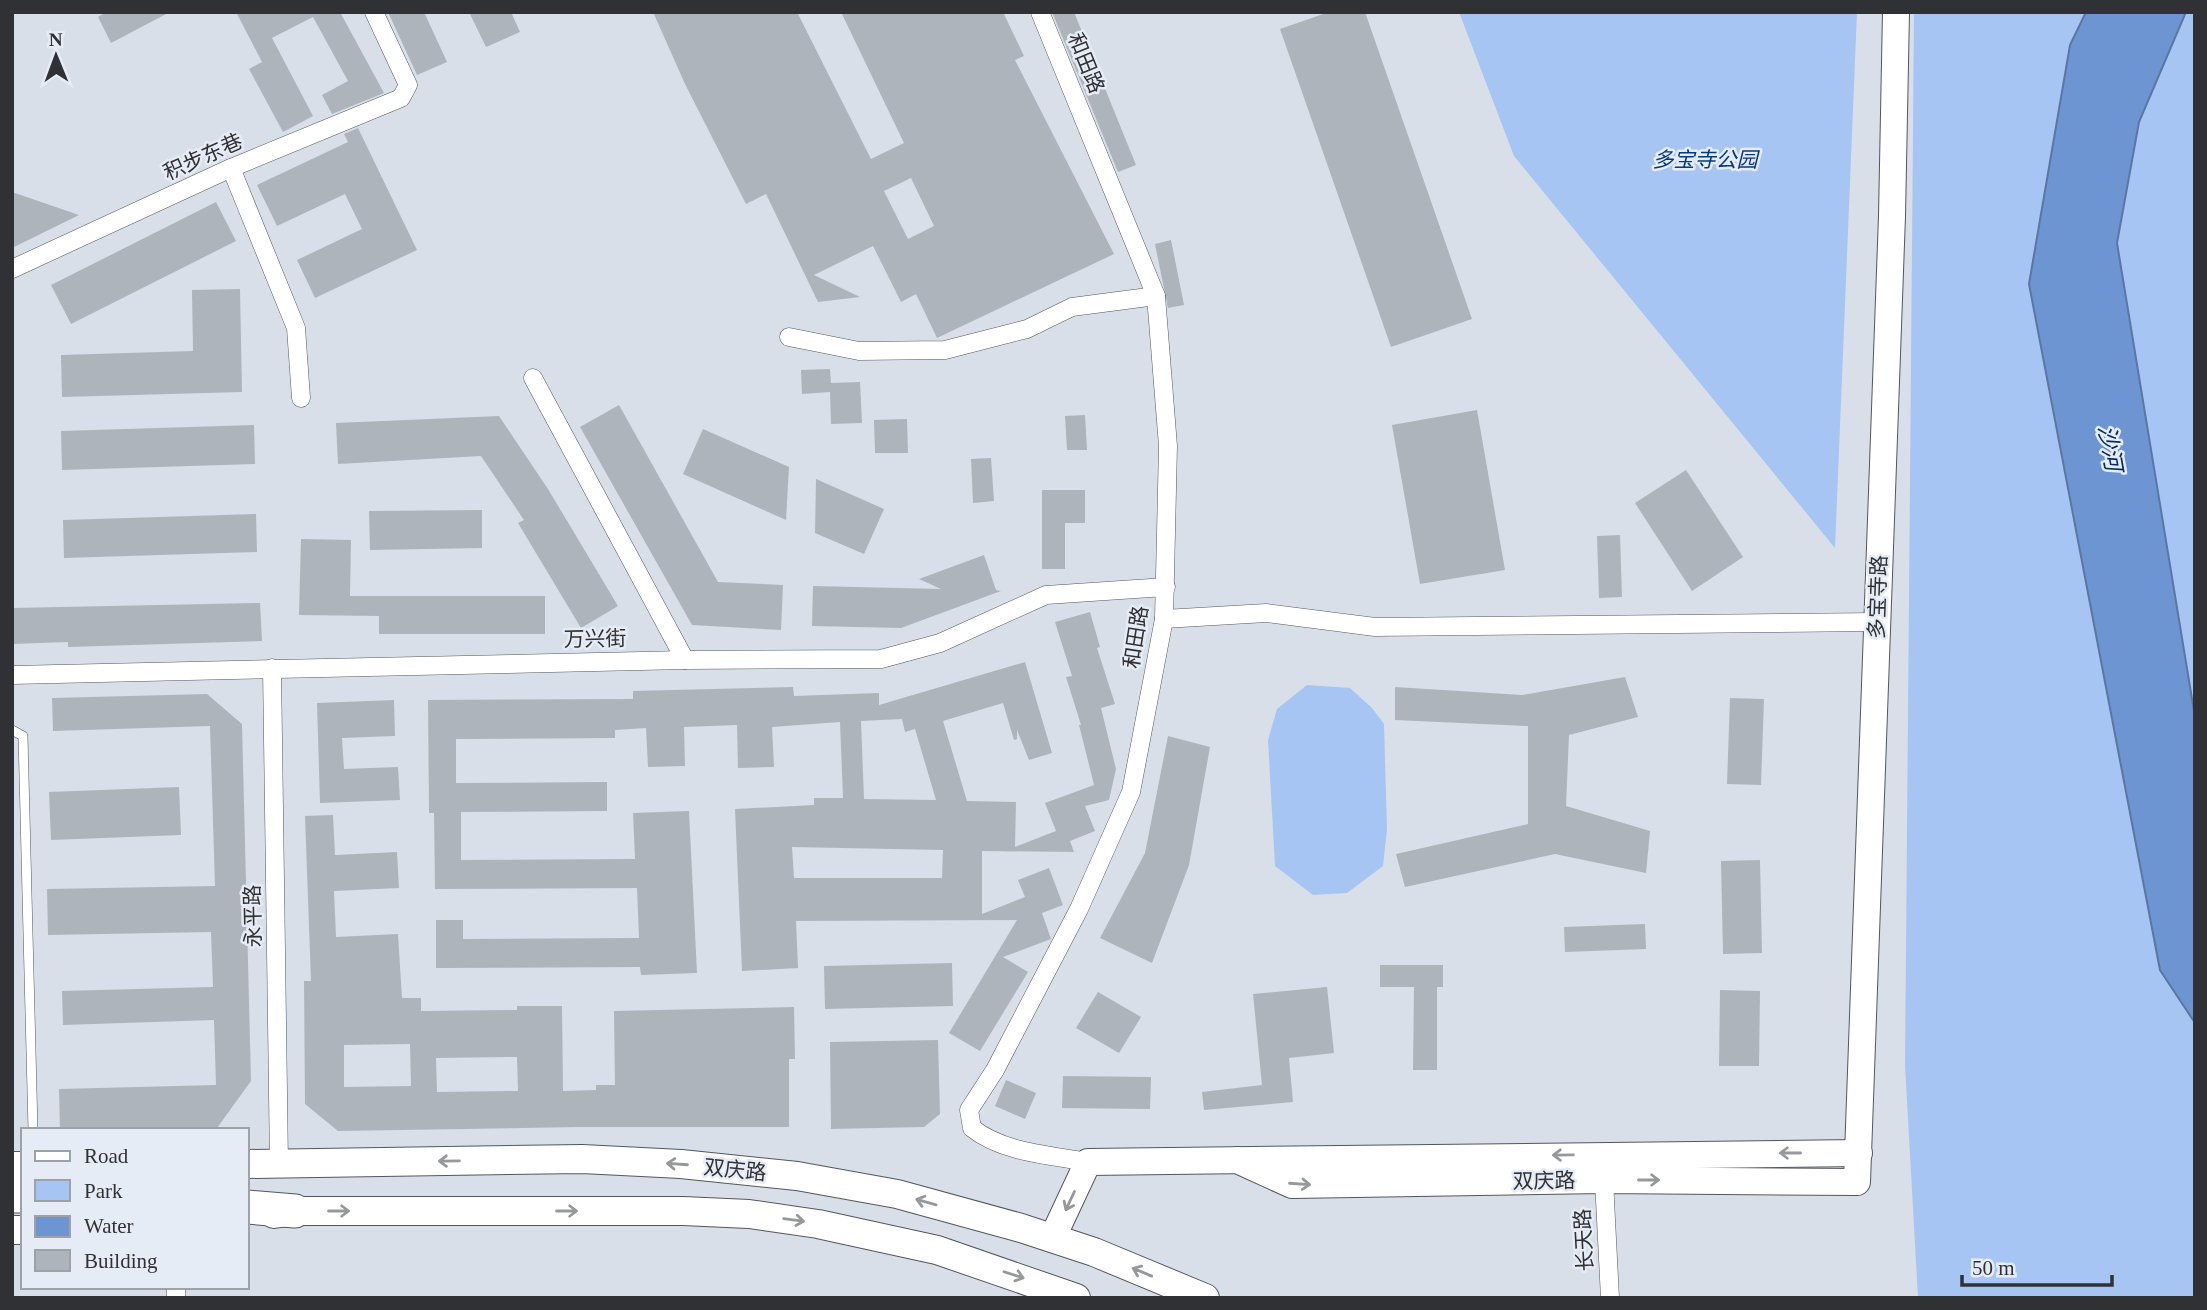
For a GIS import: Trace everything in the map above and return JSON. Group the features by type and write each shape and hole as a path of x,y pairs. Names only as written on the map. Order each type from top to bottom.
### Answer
{"highway":[{"path":"248,1207 295,1211"}],"main road":[{"name":"双庆路","path":"248,1164 582,1159 681,1164 797,1177 897,1194 1052,1239 1094,1252 1205,1298"},
{"name":"双庆路","path":"248,1217 295,1211 683,1211 749,1214 818,1224 937,1250 1076,1298"}],"street":[{"name":"积步东巷","path":"12,269 231,168 401,98 408,85 374,12"},
{"name":"和田路","path":"1040,12 1156,296 1168,446 1164,619 1131,792 1079,909 995,1070 969,1110 972,1128 984,1137 1003,1144 1088,1162"},
{"name":"多宝寺路","path":"1857,1182 1892,216 1896,12"},
{"path":"231,168 296,328 301,398"},
{"path":"789,337 859,351 945,350 1027,329 1072,307 1156,296"},
{"path":"533,378 685,660"},
{"name":"万兴街","path":"12,674 685,660 881,659 940,643 1046,595 1166,587"},
{"path":"1164,619 1266,613 1375,627 1877,622"},
{"name":"永平路","path":"272,668 279,1164"},
{"name":"双庆路","path":"1088,1162 1859,1153"},
{"name":"双庆路","path":"1237,1160 1292,1185 1604,1180 1857,1182"},
{"path":"1052,1239 1088,1162"},
{"name":"长天路","path":"1604,1180 1610,1298"}],"lane":[{"path":"12,730 23,736 33,1128"}],"green space":[{"name":"多宝寺公园","path":"1459,12 1857,12 1835,548 1514,156"},
{"path":"1914,12 2086,12 2070,45 2160,970 2195,1023 2195,1298 1918,1298 1905,1065"},
{"path":"2186,12 2195,12 2195,717 2117,243 2139,122"},
{"path":"1307,685 1350,688 1372,708 1384,724 1387,829 1383,866 1347,893 1313,895 1275,866 1268,740 1277,709"}],"water":[{"name":"沙河","path":"2086,12 2186,12 2139,122 2117,243 2195,717 2195,1023 2160,970 2029,284 2070,45"}],"building":[{"path":"106,12 170,12 111,43 98,17"},
{"path":"236,12 340,12 384,93 332,114 322,95 348,81 313,17 272,38 313,116 283,132 249,69 262,62"},
{"path":"388,12 424,12 447,62 417,75"},
{"path":"469,12 511,12 520,32 486,47"},
{"path":"653,12 797,12 871,159 904,143 841,12 1003,12 1024,56 1015,60 1114,254 937,338 916,294 901,302 873,246 814,275 860,297 818,302 766,194 746,204 685,84","holes":["911,178 934,226 908,239 884,191"]},
{"path":"1052,12 1074,12 1136,165 1118,172"},
{"path":"1329,12 1365,12 1472,319 1391,347 1280,29"},
{"path":"358,128 417,250 315,298 297,260 362,229 345,194 277,226 257,185 348,142 344,134"},
{"path":"12,192 79,215 12,248"},
{"path":"216,202 236,241 71,324 51,285"},
{"path":"1171,240 1184,305 1168,308 1155,244"},
{"path":"240,289 242,392 62,397 61,355 193,351 192,290"},
{"path":"830,369 831,383 860,382 862,423 831,424 830,392 802,394 801,370"},
{"path":"619,405 718,582 783,585 781,630 692,625 580,427"},
{"path":"1477,410 1505,570 1420,584 1392,425"},
{"path":"1085,415 1087,450 1067,450 1065,416"},
{"path":"499,416 548,489 618,606 581,628 518,523 524,520 481,456 338,464 336,423"},
{"path":"907,419 908,453 875,453 874,420"},
{"path":"254,425 255,464 62,470 61,431"},
{"path":"703,429 789,467 786,520 683,474"},
{"path":"991,458 994,501 973,503 971,459"},
{"path":"1686,470 1743,557 1692,591 1635,503"},
{"path":"816,479 884,509 864,554 815,533"},
{"path":"1042,490 1085,490 1085,523 1065,523 1065,569 1042,569"},
{"path":"482,510 482,548 370,550 369,511"},
{"path":"256,514 257,552 64,558 63,520"},
{"path":"1620,535 1622,597 1599,598 1597,536"},
{"path":"301,539 351,540 350,596 545,596 545,634 379,634 379,616 299,615"},
{"path":"984,555 996,590 1001,591 901,628 812,626 813,586 941,589 919,579"},
{"path":"260,603 262,641 68,647 68,642 12,644 12,608"},
{"path":"1090,612 1100,647 1097,648 1115,704 1101,708 1116,769 1109,800 1085,806 1095,831 1070,841 1074,852 982,851 982,914 1025,897 1018,880 1049,868 1063,905 1042,913 1051,939 1003,957 1028,972 980,1051 949,1033 1017,920 796,921 798,968 742,971 735,809 814,805 814,798 843,798 840,722 772,727 774,767 738,768 737,725 684,727 685,766 648,767 646,728 615,730 615,738 456,739 456,783 607,782 607,811 461,812 461,860 635,859 633,813 689,811 697,973 641,975 640,967 436,968 436,920 463,920 463,939 639,938 637,888 435,889 434,813 429,813 428,700 633,699 633,691 793,687 794,696 879,693 879,705 1025,662 1052,753 1029,760 1017,730 1017,739 1014,740 1003,703 943,721 967,801 1016,802 1015,847 1056,831 1045,803 1094,785 1081,725 1066,677 1072,676 1055,622","holes":["902,719 905,732 915,729 936,800 864,799 861,721","792,847 943,850 942,878 794,878"]},
{"path":"1625,677 1638,717 1569,735 1566,806 1650,831 1646,873 1555,854 1405,887 1396,854 1528,824 1528,726 1395,720 1395,687 1522,695"},
{"path":"207,694 242,724 251,1081 217,1128 60,1128 59,1089 216,1085 214,1020 63,1025 62,991 213,987 211,932 48,935 47,889 215,886 210,726 53,731 52,698"},
{"path":"1730,698 1764,699 1761,785 1727,784"},
{"path":"394,700 395,736 342,738 344,769 398,767 400,800 320,803 317,703"},
{"path":"1168,736 1210,747 1189,865 1152,963 1100,938 1145,853"},
{"path":"179,787 181,835 51,840 49,792"},
{"path":"333,815 335,855 397,852 399,888 334,891 336,937 398,934 402,998 421,998 421,1011 517,1010 517,1006 562,1006 563,1091 596,1090 596,1085 615,1085 614,1011 794,1007 795,1059 789,1059 789,1127 338,1131 305,1104 304,981 311,981 305,816","holes":["410,1044 411,1086 344,1087 344,1045","517,1057 518,1091 437,1092 436,1058"]},
{"path":"1760,860 1762,953 1723,954 1721,861"},
{"path":"1645,924 1646,949 1565,952 1564,927"},
{"path":"952,963 953,1006 825,1009 824,966"},
{"path":"1380,965 1443,965 1443,987 1437,987 1437,1070 1413,1070 1414,987 1380,987"},
{"path":"1327,987 1334,1053 1289,1058 1293,1102 1204,1110 1202,1092 1262,1085 1253,994"},
{"path":"1720,990 1760,991 1759,1066 1719,1066"},
{"path":"1098,992 1141,1017 1119,1053 1076,1028"},
{"path":"938,1040 940,1114 924,1127 831,1129 830,1042"},
{"path":"1063,1076 1151,1077 1150,1109 1062,1108"},
{"path":"1006,1080 1036,1093 1025,1119 995,1106"}]}
